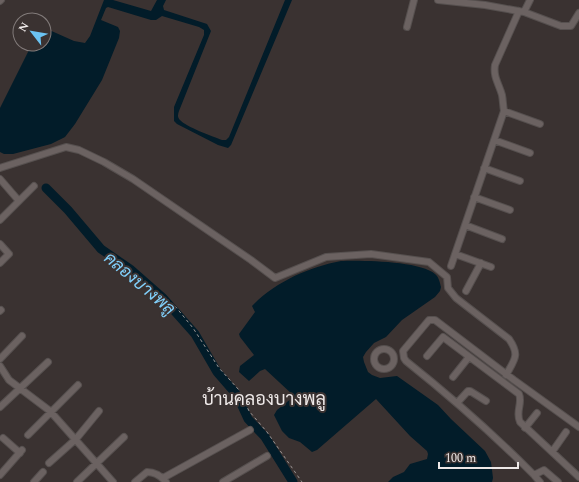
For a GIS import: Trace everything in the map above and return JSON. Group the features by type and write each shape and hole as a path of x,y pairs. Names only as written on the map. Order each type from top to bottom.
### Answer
{"street":[{"path":"407,27 414,0"},
{"path":"439,0 522,11 566,27 571,26 579,12"},
{"path":"451,266 504,112 502,97 494,76 495,65 522,11 530,0"},
{"path":"504,112 540,124"},
{"path":"494,140 530,153"},
{"path":"0,168 66,147 79,150 104,162 133,179 251,260 274,278 326,257 371,254 429,262 447,277 448,288 456,298 509,339 515,348 516,355 506,374"},
{"path":"484,168 520,181"},
{"path":"0,179 19,201"},
{"path":"0,220 34,186"},
{"path":"474,197 510,210"},
{"path":"465,225 502,239"},
{"path":"0,244 9,254 0,263"},
{"path":"455,254 491,267"},
{"path":"466,291 481,263"},
{"path":"540,482 458,403 406,361 403,354 406,347 429,320 432,319 579,427"},
{"path":"0,359 22,336"},
{"path":"427,356 443,337 519,394 521,401 518,409 518,417 525,428 578,474"},
{"path":"394,356 403,354"},
{"path":"453,377 469,357"},
{"path":"0,407 48,362"},
{"path":"0,366 10,380 51,412 113,482"},
{"path":"28,435 78,385"},
{"path":"458,403 468,391 486,401"},
{"path":"49,463 76,439 99,411"},
{"path":"525,428 537,412"},
{"path":"135,482 147,472 153,472 164,480 250,430"},
{"path":"552,452 566,432"},
{"path":"77,482 124,437"},
{"path":"1,473 21,452 3,438"},
{"path":"223,482 268,456"},
{"path":"534,475 544,470 558,482"},
{"path":"34,482 43,472"}],"path":[{"path":"175,306 193,328 219,368 239,390 249,411 267,432 302,482"}],"water":[{"path":"104,0 113,0 151,11 157,0 166,0 163,6 164,10 207,24 211,31 179,111 178,117 183,123 193,128 222,140 226,140 229,137 285,0 292,0 231,145 228,148 218,145 174,121 174,107 204,35 204,30 199,27 162,16 156,20 151,20 108,7 106,8 101,20 118,27 120,31 119,38 102,80 75,124 65,137 51,144 13,154 4,154 0,152 0,108 28,52 52,52 52,31 74,41 85,43 90,36"},
{"path":"341,261 390,262 417,266 435,274 439,280 441,287 440,291 435,297 402,320 386,337 374,343 363,357 364,362 368,372 372,375 380,378 397,376 438,405 485,451 491,462 492,482 388,482 393,477 404,472 410,464 427,459 428,454 427,451 410,436 376,399 317,450 312,452 300,442 289,438 282,431 274,415 277,410 292,398 293,395 265,369 260,371 249,381 239,372 240,366 254,355 239,334 255,312 252,306 261,297 293,277 317,267"}],"waterway":[{"name":"คลองบางพลู","path":"46,188 68,210 101,249 130,269 163,298 195,334 217,372 237,395 248,419 265,437 293,482"}],"district":[{"name":"บ้านคลองบางพลู","path":"264,399"}]}
